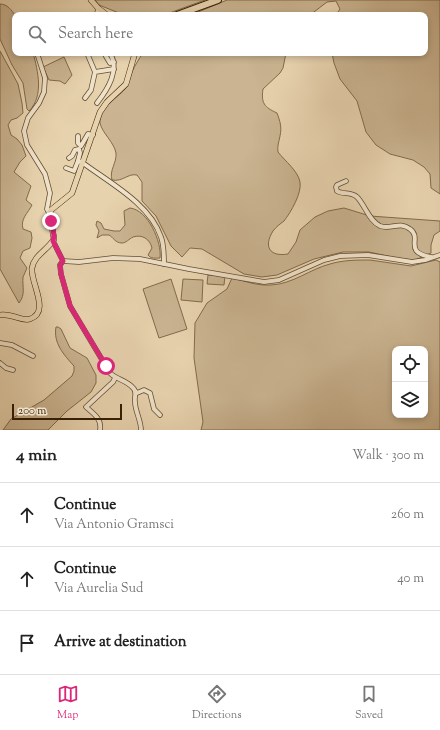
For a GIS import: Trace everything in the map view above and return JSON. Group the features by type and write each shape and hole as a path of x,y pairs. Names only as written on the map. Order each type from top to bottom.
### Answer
{"highway":[{"path":"186,12 218,0"}],"main road":[{"path":"91,0 103,12"},
{"path":"0,315 9,315 27,320 34,317 38,313 40,305 32,269 36,259 53,241 54,235 50,215 51,210 55,205 72,193 80,162 93,135 102,108 108,100 126,84 135,56"}],"street":[{"path":"97,12 98,8"},
{"path":"38,56 45,78 44,92 39,103 28,118 24,131 27,145 45,174 50,194 47,209 50,215"},
{"path":"85,98 91,90 95,72 88,56"},
{"path":"106,56 110,63 114,62"},
{"path":"97,103 104,95 111,79 114,69 114,62 111,56"},
{"path":"95,72 114,69"},
{"path":"78,136 78,143 81,146 88,134 93,135"},
{"path":"66,168 74,171 80,162 79,149 75,150 69,158"},
{"path":"80,162 137,202 148,213 161,237 164,264"},
{"path":"346,181 337,184 337,191 340,193 350,193 356,196 371,218 380,226 390,227 400,225 410,229 414,233 414,248 416,252 432,258"},
{"path":"49,200 55,205"},
{"path":"53,241 63,261"},
{"path":"63,261 78,262 113,258 140,258 164,264 269,282 291,276 324,260 340,256 372,256 412,262 440,255"},
{"path":"63,261 60,265 61,274 70,306 95,345 108,370 115,378 121,379 135,391 137,392 144,390 150,393 153,406 160,415"},
{"path":"0,342 12,345 32,356"},
{"path":"0,363 6,368 13,370"},
{"path":"100,430 101,425 99,420 86,407 113,382 115,378"},
{"path":"135,391 134,403 140,419 141,430"}],"shaded area":[{"path":"95,0 205,0 172,12 116,12 99,5"},
{"path":"227,0 440,0 440,194 431,188 430,174 424,167 413,160 390,154 376,145 366,132 357,101 340,79 333,56 428,56 428,12 338,12 340,9 336,1 327,2 314,12 198,12"},
{"path":"0,4 5,5 12,12 12,56 34,56 38,75 38,91 34,105 29,111 27,109 23,83 12,65 0,39"},
{"path":"0,51 18,84 22,103 23,113 17,118 11,120 8,125 11,135 22,145 26,156 14,172 31,186 26,200 32,205 23,219 22,225 23,229 31,232 32,238 30,248 23,251 20,258 27,268 23,277 22,297 19,303 0,269"},
{"path":"141,56 285,56 283,68 280,73 263,89 263,101 269,109 277,113 281,130 278,152 297,174 300,186 298,197 290,213 274,230 270,237 270,250 277,254 288,254 296,242 300,230 315,217 328,211 344,208 370,216 440,221 440,231 434,235 431,245 431,253 415,260 406,260 369,252 343,252 314,259 277,275 262,277 244,274 202,249 190,248 182,257 171,246 156,216 142,201 142,182 137,175 131,175 119,180 112,180 111,176 116,153 113,145 101,127 100,117 105,107 125,89"},
{"path":"64,57 72,75 65,84 60,81 49,80 43,67"},
{"path":"130,208 143,214 148,220 159,244 160,258 152,258 148,255 152,248 151,245 145,238 139,236 133,237 122,243 116,241 109,235 102,235 97,238 99,231 96,225 97,221 101,223 104,229 120,231 125,225 124,211"},
{"path":"370,260 411,266 436,260 440,262 440,430 201,430 203,422 194,358 195,323 207,303 227,289 232,278 261,285 279,284 323,266 345,261"},
{"path":"208,275 225,276 224,285 207,284"},
{"path":"171,279 187,329 159,338 143,289"},
{"path":"183,279 203,280 202,302 181,300"},
{"path":"56,327 61,329 70,348 87,358 96,375 96,383 91,392 67,411 48,430 3,430 11,419 44,400 72,376 74,366 60,348 56,338"}],"route":[{"path":"51,221 54,235 53,241 63,261 60,265 60,269 70,306 95,345 106,366"}]}
